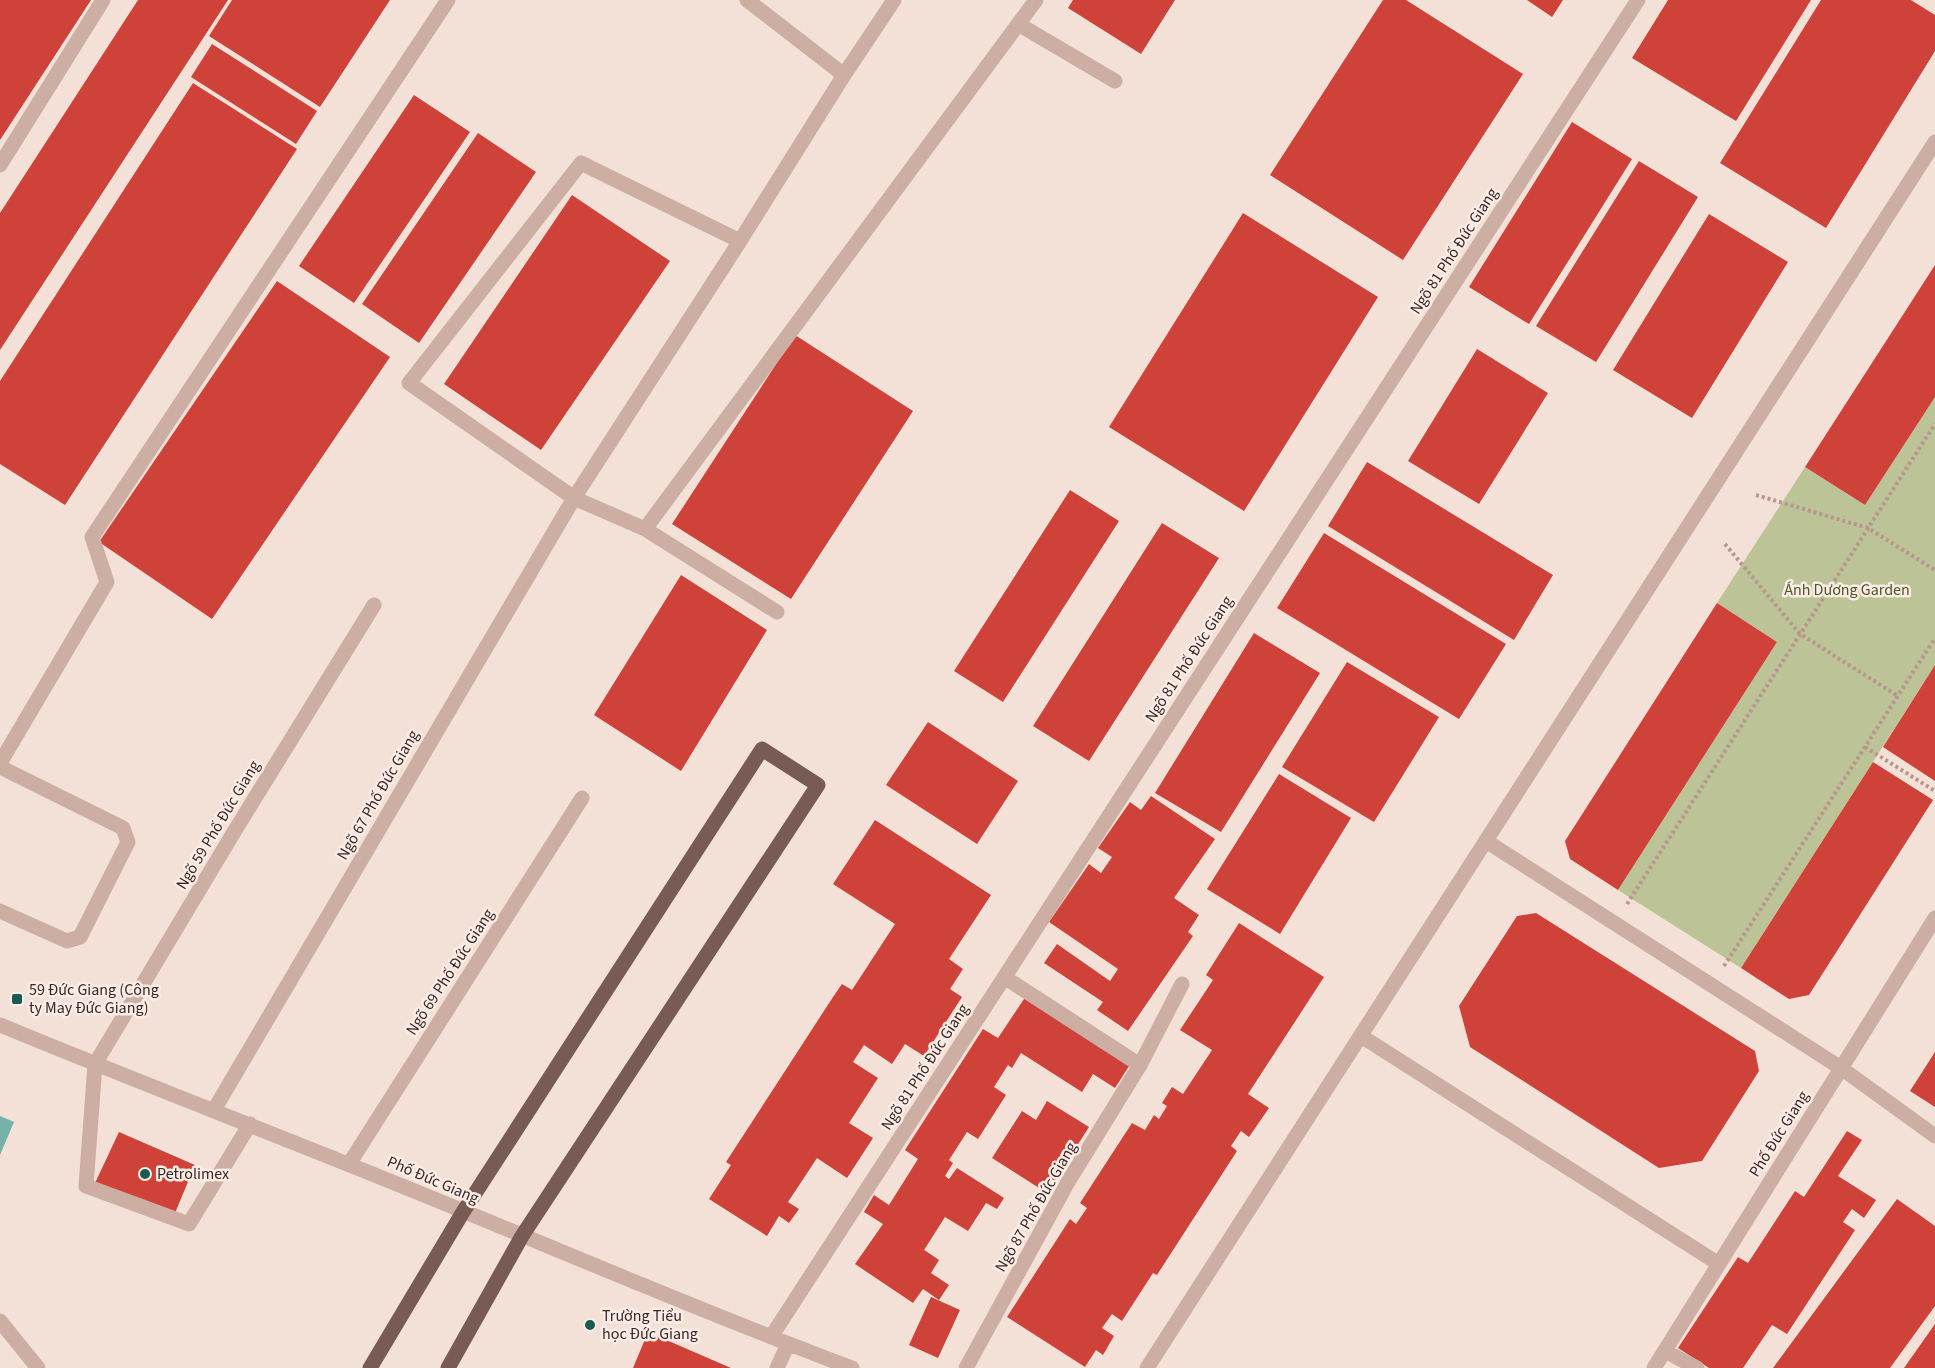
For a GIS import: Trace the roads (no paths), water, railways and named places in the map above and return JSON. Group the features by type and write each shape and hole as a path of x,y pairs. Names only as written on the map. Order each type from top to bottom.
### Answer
{"main road":[{"path":"370,1368 463,1212 762,749 818,785 522,1236 448,1368"}],"street":[{"path":"0,165 103,0"},
{"path":"0,911 66,941 80,937 128,842 123,828 0,765 107,582 92,537 448,0"},
{"path":"747,0 844,75"},
{"name":"Ngõ 67 Phố Đức Giang","path":"214,1110 574,498 894,0"},
{"path":"645,529 1036,0"},
{"name":"Ngõ 81 Phố Đức Giang","path":"771,1337 1638,0"},
{"path":"1018,24 1115,81"},
{"path":"1148,1368 1486,841 1931,159 1935,142"},
{"path":"740,241 580,164 409,383 574,498 645,529 777,612"},
{"name":"Ngõ 59 Phố Đức Giang","path":"95,1064 374,605"},
{"name":"Ngõ 69 Phố Đức Giang","path":"349,1164 582,798"},
{"path":"1486,841 1841,1068 1935,1136"},
{"name":"Phố Đức Giang","path":"1654,1368 1935,918"},
{"path":"1004,977 1140,1065"},
{"name":"Ngõ 87 Phố Đức Giang","path":"966,1368 1068,1182 1140,1065 1182,984"},
{"name":"Phố Đức Giang","path":"0,1025 852,1368"},
{"path":"1361,1036 1719,1264"},
{"path":"95,1064 86,1186 189,1224 249,1124"},
{"path":"0,1321 38,1368"},
{"path":"777,1368 788,1344"},
{"path":"1665,1351 1697,1368"}],"water":[{"path":"0,1116 14,1122 0,1155"}],"place":[{"name":"59 Đức Giang (Công ty May Đức Giang)","path":"17,999"},
{"name":"Petrolimex","path":"145,1174"},
{"name":"Trường Tiểu học Đức Giang","path":"590,1325"}],"park label":[{"name":"Ánh Dương Garden","path":"1847,590"}]}
